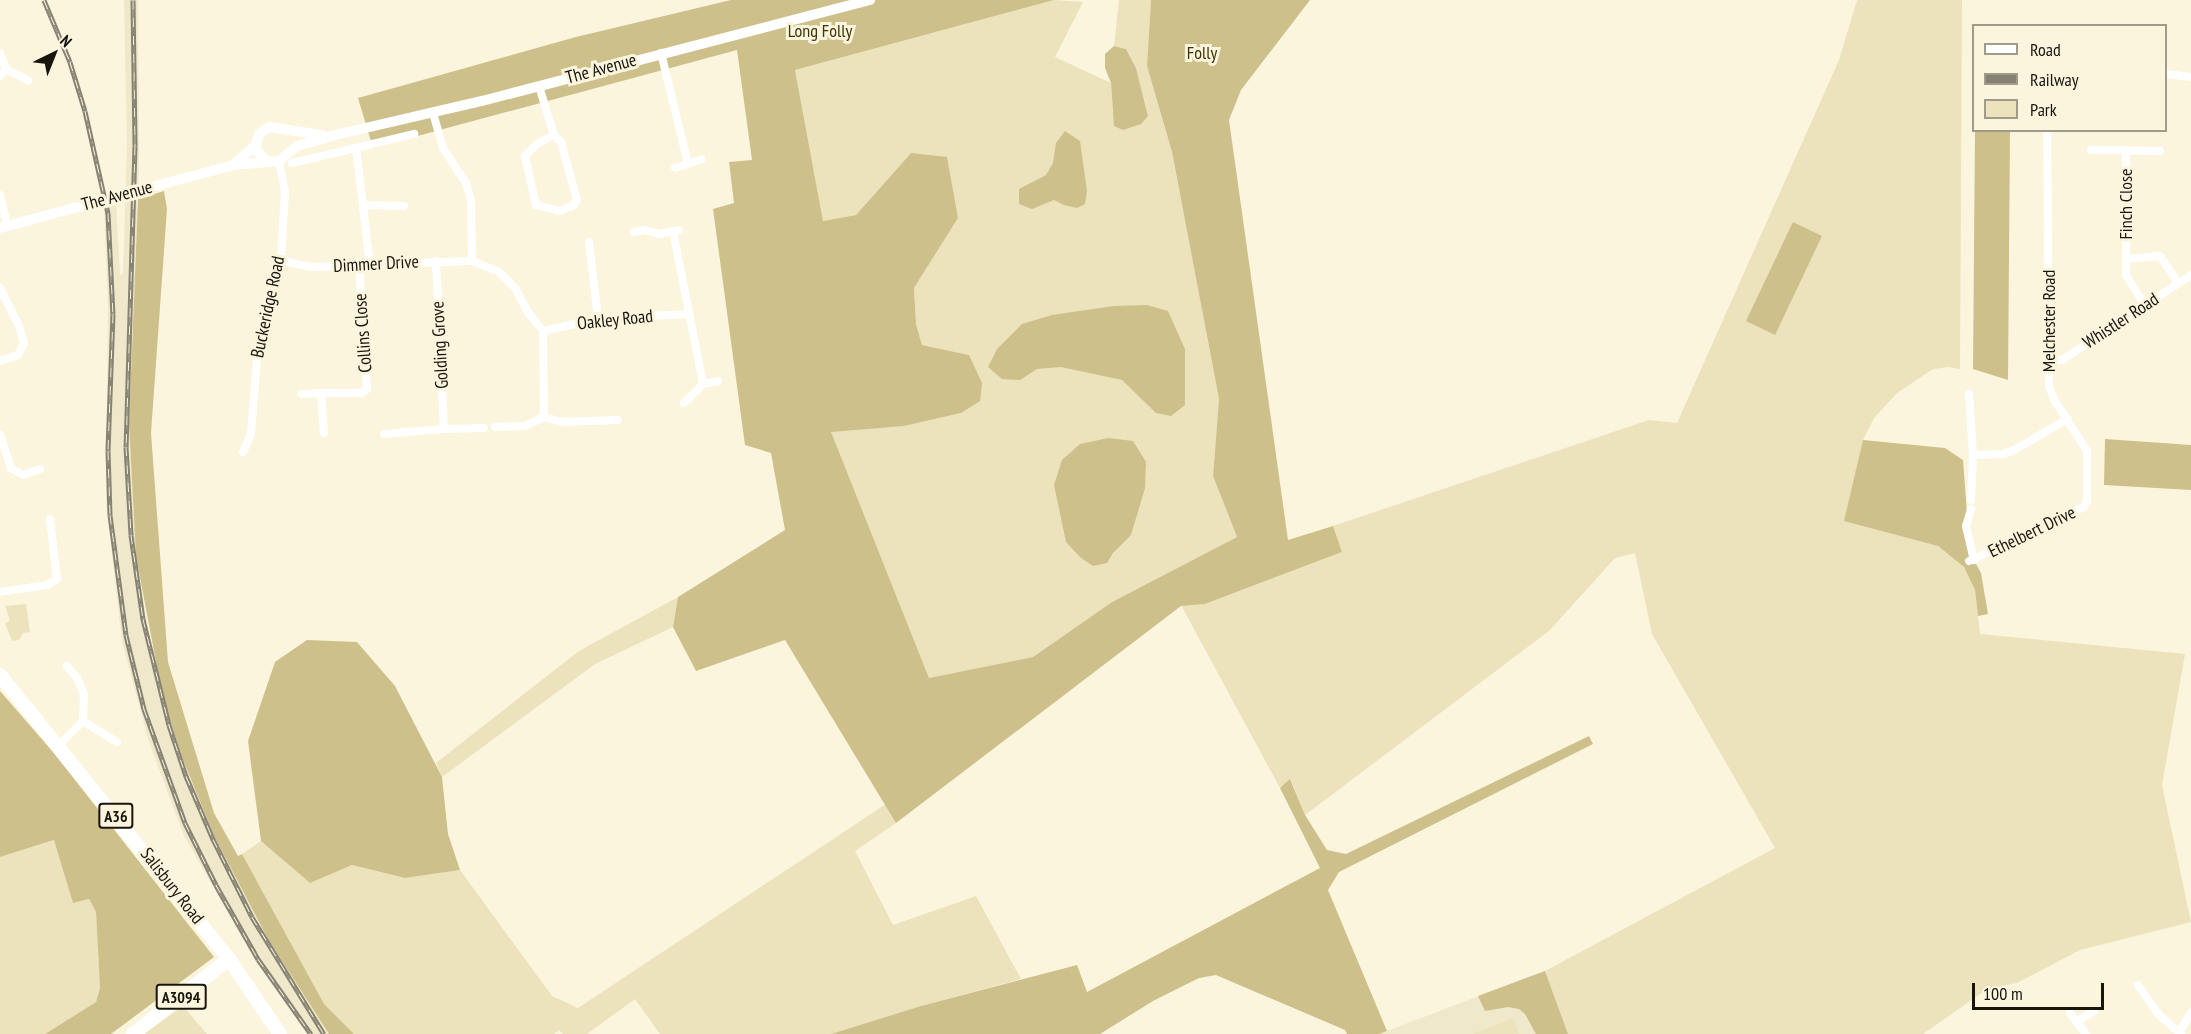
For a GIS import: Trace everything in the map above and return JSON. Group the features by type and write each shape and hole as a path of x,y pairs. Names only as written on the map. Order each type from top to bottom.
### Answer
{"main road":[{"name":"Salisbury Road","path":"0,675 59,745 229,958"},
{"name":"A3094","path":"133,1034 229,958"},
{"name":"A36","path":"229,958 280,1034"}],"street":[{"name":"The Avenue","path":"4,226 233,165 266,160 279,161 290,149 331,136 433,113 870,0"},
{"path":"0,53 3,73 28,80"},
{"path":"661,53 688,164"},
{"path":"2167,74 2191,77"},
{"path":"539,86 554,135 561,142 577,200 574,205 560,211 536,205 525,160 526,153 554,135"},
{"path":"433,113 443,148 466,183 471,201 472,261 499,272 508,279 527,311 543,331 544,417"},
{"name":"The Avenue","path":"233,165 256,145 263,130 274,127 331,136"},
{"path":"282,129 290,137 290,149"},
{"name":"Melchester Road","path":"2047,132 2049,386 2087,451 2087,501"},
{"path":"292,163 414,134"},
{"path":"256,145 257,151 266,160"},
{"path":"356,148 370,265"},
{"name":"Finch Close","path":"2091,150 2160,150"},
{"name":"Finch Close","path":"2126,150 2126,275 2145,305"},
{"path":"675,168 702,159"},
{"name":"Buckeridge Road","path":"243,452 251,434 258,347 281,258 285,192 279,161"},
{"path":"0,195 4,226"},
{"path":"363,205 404,206"},
{"path":"634,232 676,231 687,314 703,384"},
{"path":"589,242 598,319"},
{"name":"Finch Close","path":"2126,259 2160,256 2178,284"},
{"name":"Dimmer Drive","path":"281,258 291,263 311,267 472,261"},
{"name":"Golding Grove","path":"436,261 444,429"},
{"name":"Collins Close","path":"302,394 362,393 367,389 359,266"},
{"name":"Whistler Road","path":"2050,360 2062,360 2191,275"},
{"path":"0,288 20,326 24,343 18,355 0,362"},
{"name":"Oakley Road","path":"543,331 598,319 687,314"},
{"path":"684,403 703,384 718,381"},
{"path":"321,393 324,433"},
{"name":"Ethelbert Drive","path":"1969,394 1973,455 1971,504 1966,526 1972,560 2084,507 2087,501"},
{"path":"495,427 525,426 544,417 561,422 618,420"},
{"path":"1973,455 2003,454 2014,450 2068,419"},
{"path":"384,434 484,428"},
{"path":"0,434 11,468 23,475 40,469"},
{"path":"0,592 46,585 57,579 51,519"},
{"path":"59,745 83,721 84,695 77,678 67,666"},
{"path":"83,721 117,741"},
{"path":"2138,985 2157,1014 2181,1033 2191,1013"},
{"path":"2078,1021 2094,1011"},
{"path":"2070,1013 2086,1034"}],"shaded area":[{"path":"124,0 138,0 139,168 129,424 136,556 149,634 163,699 182,757 214,836 269,941 329,1034 308,1034 238,930 184,836 149,742 122,642 106,501 108,306 104,207 116,203 120,274 123,275 127,144"},
{"path":"1545,971 1568,1034 1379,1034"}],"green space":[{"path":"731,0 1054,0 795,70 823,221 856,215 911,153 947,157 958,218 914,288 916,324 922,345 969,355 982,383 980,401 961,413 904,426 831,432 929,678 1033,657 1112,602 1237,537 1213,476 1219,399 1172,152 1147,66 1151,0 1310,0 1241,90 1229,120 1288,540 1333,526 1342,552 1205,604 1181,606 896,823 785,640 696,671 673,627 678,597 785,530 771,453 745,445 713,209 734,203 729,162 752,160 737,50 373,148 358,98 576,37"},
{"path":"1054,0 1083,2 1055,57 1111,83 1113,115 1148,115 1136,68 1126,49 1114,46 1119,0 1151,0 1147,66 1172,152 1219,399 1213,476 1237,537 1112,602 1033,657 929,678 830,431 904,426 961,413 969,355 922,345 916,324 914,288 958,218 911,153 856,215 823,221 795,70"},
{"path":"1857,0 1962,0 1960,369 1948,367 1933,369 1897,393 1874,418 1863,440 1845,520 1938,546 1964,567 1975,590 1980,634 2185,654 2162,785 2191,922 2080,950 2017,983 1987,989 1923,1034 1568,1034 1545,971 1775,848 1652,634 1635,553 1615,558 1549,631 1305,815 1291,780 1280,788 1181,605 1205,604 1342,552 1333,526 1649,420 1677,423 1839,60"},
{"path":"1114,46 1126,49 1136,68 1148,116 1141,124 1123,130 1114,126 1111,83 1105,68 1105,54"},
{"path":"1065,131 1080,141 1087,191 1085,204 1077,208 1054,200 1032,209 1019,204 1019,189 1046,175 1053,163 1056,143"},
{"path":"1975,132 2010,132 2008,380 1973,369"},
{"path":"164,191 167,209 151,433 168,662 214,813 238,856 242,854 324,1004 354,1034 329,1034 269,941 214,836 182,757 163,699 136,556 129,424 138,199"},
{"path":"1793,222 1822,236 1775,335 1746,321"},
{"path":"1147,305 1168,311 1185,349 1185,405 1171,416 1156,413 1122,380 1061,367 1037,369 1020,380 1002,379 988,367 997,349 1022,324 1052,315 1114,306"},
{"path":"1108,438 1133,441 1146,462 1145,488 1131,535 1113,553 1107,563 1093,566 1081,558 1066,542 1054,485 1062,460 1080,444"},
{"path":"2105,439 2191,445 2191,490 2104,485"},
{"path":"1863,440 1945,448 1963,460 1970,553 1981,573 1988,614 1978,616 1975,590 1964,567 1938,546 1844,521"},
{"path":"678,597 673,627 595,664 442,777 436,763 579,651"},
{"path":"26,604 30,632 23,633 19,640 12,641 5,623 10,621 5,606"},
{"path":"307,640 357,642 395,686 442,777 448,834 460,870 405,878 352,865 310,883 261,841 248,741 275,662"},
{"path":"0,691 53,752 214,957 111,1034 45,1034 96,1002 100,988 96,912 89,899 73,903 54,840 0,857"},
{"path":"1589,736 1593,744 1339,872 1328,890 1387,1031 1379,1034 1347,1034 1345,1030 1216,975 1199,978 1153,1001 1100,1034 831,1034 921,1006 1077,965 1087,992 1320,868 1280,788 1290,779 1305,815 1327,850 1346,854"},
{"path":"886,804 896,823 855,851 893,925 976,896 1021,979 921,1006 831,1034 660,1034 635,999 587,1034 563,1034 559,1030 554,1034 354,1034 324,1005 242,854 261,841 310,883 352,865 405,878 460,870 552,996 578,1008"},
{"path":"55,840 73,903 89,899 96,912 100,988 96,1002 45,1034 0,1034 0,857"},
{"path":"1545,971 1568,1034 1536,1034 1525,1014 1519,1009 1508,1007 1485,1011 1478,996"},
{"path":"183,1006 207,1034 144,1034"},
{"path":"1513,1018 1519,1034 1473,1034"}],"railway":[{"path":"44,0 70,62 85,111 108,213 113,314 108,451 110,515 126,635 144,709 185,823 216,885 258,959 311,1034"},
{"path":"133,0 135,146 126,447 131,535 143,619 169,725 186,776 213,839 252,917 324,1034"}],"park label":[{"name":"Long Folly","path":"820,31"},
{"name":"Folly","path":"1202,53"}]}
